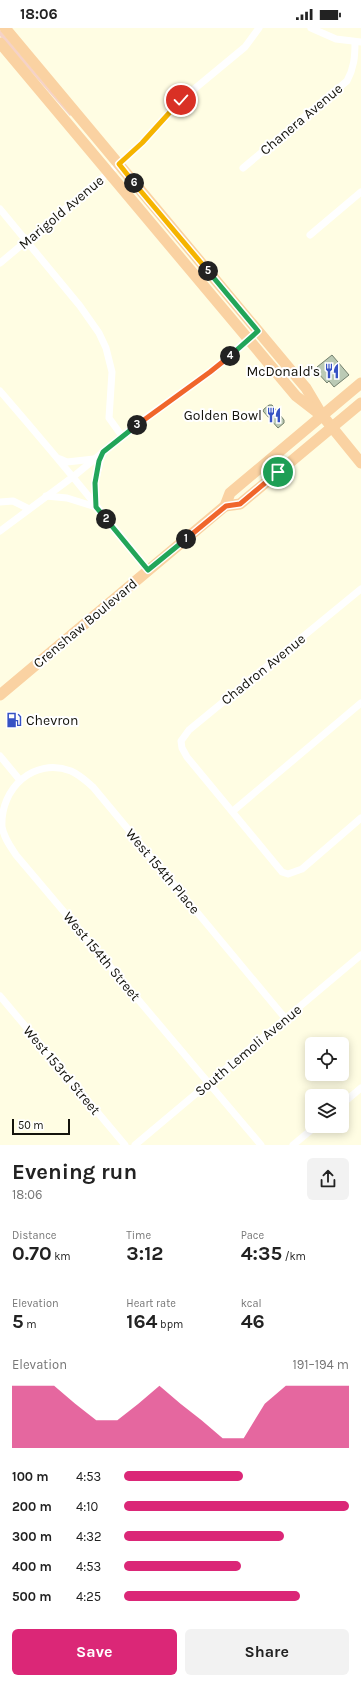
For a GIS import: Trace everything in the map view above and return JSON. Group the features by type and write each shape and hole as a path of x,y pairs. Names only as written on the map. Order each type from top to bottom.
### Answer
{"main road":[{"path":"5,28 306,388 322,415 361,463"},
{"path":"0,43 296,396 322,415"},
{"name":"Crenshaw Boulevard","path":"226,506 230,493 361,383"},
{"name":"Crenshaw Boulevard","path":"0,695 226,506 240,504 361,403"}],"street":[{"name":"Marigold Avenue","path":"0,263 119,164 142,143 181,100 245,47 259,28"},
{"path":"311,28 336,39 358,42"},
{"name":"Chanera Avenue","path":"243,168 347,81 352,72 358,42"},
{"path":"310,235 361,192"},
{"path":"0,209 80,306 99,333 109,359 112,372 109,418 122,436"},
{"path":"0,530 74,476 122,436 210,372 258,331"},
{"path":"0,391 74,476 96,507 148,570"},
{"path":"96,507 96,476 103,452"},
{"path":"58,458 67,462 95,459"},
{"path":"46,496 67,498 96,507"},
{"path":"0,502 13,501 29,509"},
{"name":"Chadron Avenue","path":"232,811 187,757 182,748 181,741 189,730 361,589"},
{"path":"361,704 232,811 282,872 288,874 302,869 361,818"},
{"path":"0,756 19,779"},
{"name":"West 154th Place","path":"19,779 38,769 54,767 70,771 82,777 93,788 285,1018"},
{"name":"West 154th Street","path":"19,779 2,801 1,816 2,828 7,841 16,855 261,1145"},
{"name":"South Lemoli Avenue","path":"135,1145 361,955"},
{"name":"West 153rd Street","path":"0,996 125,1145"},
{"path":"349,1098 361,1088"},
{"path":"293,1145 308,1133"}],"shaded area":[{"path":"0,30 71,115 70,116 3,40 0,36"}],"building":[{"name":"McDonald's","path":"332,355 349,375 334,387 329,381 327,383 317,372 319,370 317,367"},
{"name":"Golden Bowl","path":"269,405 272,405 284,420 284,423 278,428 263,411"}],"place":[{"name":"McDonald's","path":"332,371"},
{"name":"Golden Bowl","path":"274,415"},
{"name":"Chevron","path":"14,720"}],"route":[{"path":"181,100 142,143 119,164 258,331 210,372 145,418 103,452 99,461 95,483 96,507 148,570 226,506 240,504 278,472"}]}
